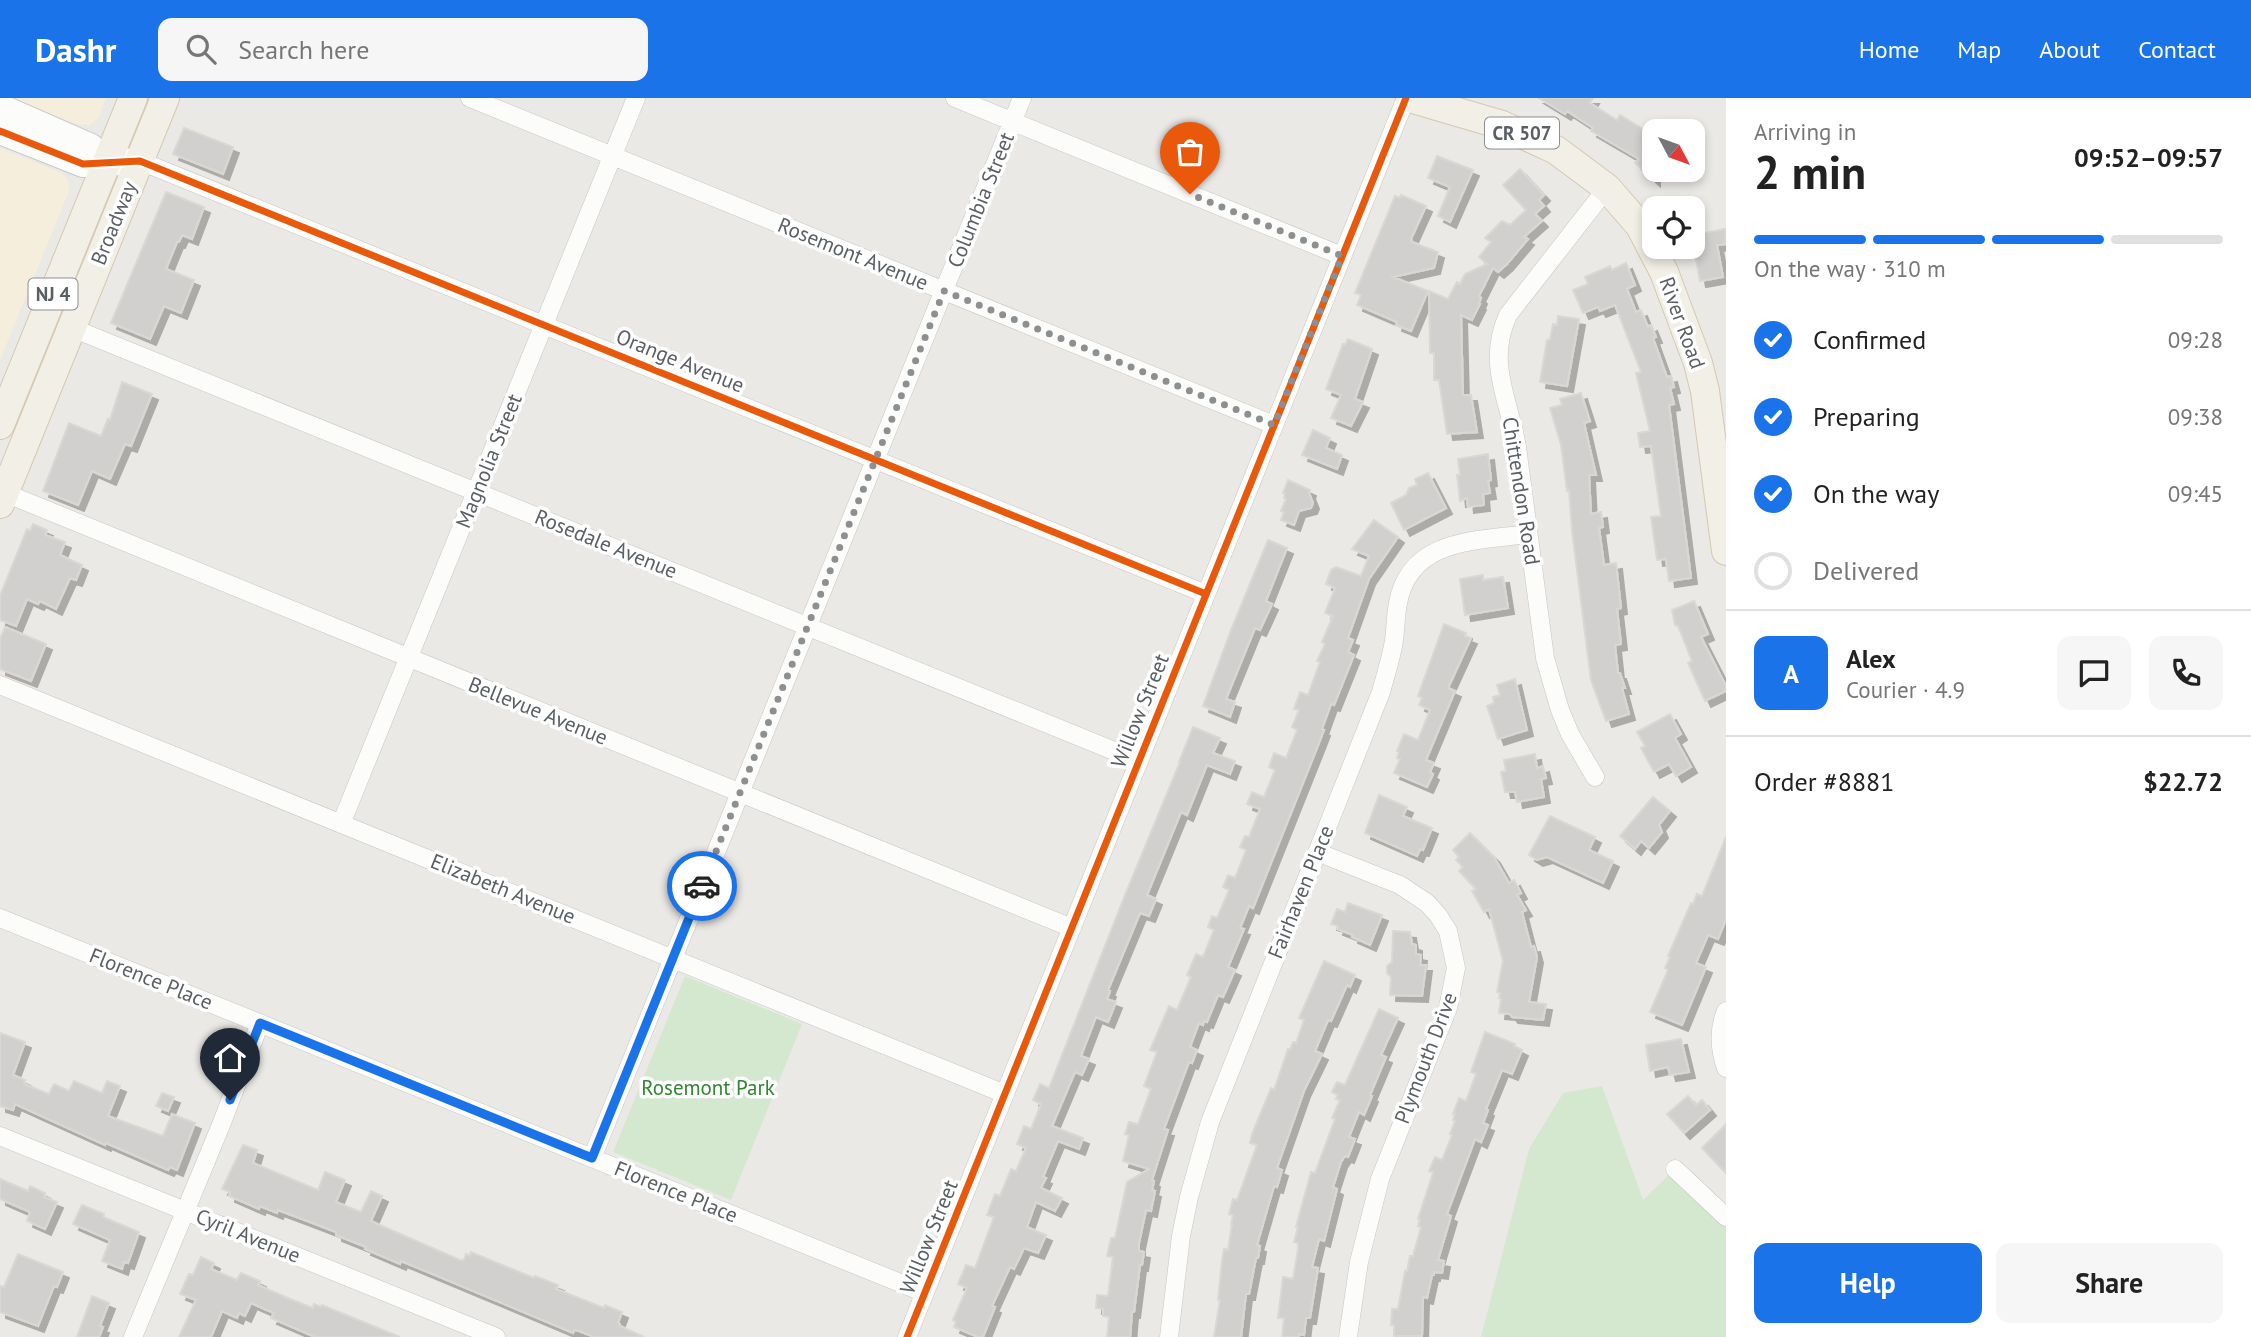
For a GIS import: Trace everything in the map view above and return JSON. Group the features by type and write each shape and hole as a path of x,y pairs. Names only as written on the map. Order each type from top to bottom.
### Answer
{"main road":[{"name":"Broadway","path":"0,425 133,98"},
{"name":"Broadway","path":"2,499 165,98"},
{"name":"River Road","path":"1414,99 1475,115 1530,136 1556,150 1607,188 1640,226 1653,248 1695,353 1705,391 1726,551"}],"street":[{"name":"Rosemont Avenue","path":"470,98 1274,425"},
{"name":"Magnolia Street","path":"341,824 636,98"},
{"path":"955,98 1342,256"},
{"name":"Columbia Street","path":"592,1158 1022,98"},
{"name":"Willow Street","path":"907,1337 1342,256 1414,99"},
{"path":"0,107 91,147 106,164"},
{"path":"0,131 83,164 140,161"},
{"name":"Orange Avenue","path":"140,161 1206,594"},
{"name":"Chittendon Road","path":"1595,777 1570,734 1552,685 1541,631 1517,447 1498,366 1501,331 1520,299 1607,188"},
{"name":"Rosedale Avenue","path":"72,328 1139,761"},
{"name":"Bellevue Avenue","path":"2,499 409,658 1072,928"},
{"name":"Fairhaven Place","path":"1169,1337 1181,1236 1199,1158 1223,1086 1381,692 1393,645 1403,585 1427,556 1442,548 1528,534"},
{"name":"Elizabeth Avenue","path":"0,685 1005,1094"},
{"name":"Plymouth Drive","path":"1317,852 1400,885 1427,902 1448,931 1456,968 1448,1008 1393,1143 1368,1219 1348,1337"},
{"name":"Florence Place","path":"0,918 925,1293"},
{"path":"1726,1011 1720,1036 1721,1053 1726,1068"},
{"path":"133,1337 260,1023"},
{"name":"Cyril Avenue","path":"0,1136 496,1337"},
{"path":"1675,1169 1726,1217"}],"shaded area":[{"path":"12,98 106,98 99,117 90,125 77,124"},
{"path":"0,148 61,173 68,180 69,191 0,360"}],"green space":[{"name":"Rosemont Park","path":"685,976 802,1024 731,1200 613,1152"},
{"path":"1602,1086 1643,1200 1675,1169 1726,1217 1726,1337 1481,1337 1529,1149 1563,1093"}],"building":[{"path":"1539,98 1593,98 1590,103 1617,120 1620,115 1642,129 1642,169 1635,163 1639,159 1591,131 1593,128 1567,111 1565,114"},
{"path":"184,128 233,147 223,174 173,154"},
{"path":"1437,156 1473,170 1450,222 1438,216 1450,187 1428,178"},
{"path":"1520,169 1544,195 1539,200 1544,206 1535,214 1542,221 1524,237 1528,239 1507,264 1498,272 1493,268 1479,296 1480,304 1472,320 1461,315 1463,395 1471,395 1477,432 1447,434 1439,380 1434,380 1434,353 1430,353 1429,291 1448,299 1457,282 1460,284 1465,274 1487,264 1479,257 1491,242 1485,238 1502,221 1510,225 1526,210 1503,185"},
{"path":"166,192 204,207 192,239 182,235 166,269 194,280 181,313 164,306 150,339 111,323"},
{"path":"1401,195 1426,206 1412,242 1438,252 1434,268 1393,277 1428,291 1411,331 1357,305 1361,295 1355,293 1395,196 1400,198"},
{"path":"1725,229 1726,244 1717,245 1723,277 1700,281 1696,259 1705,259 1705,233"},
{"path":"1626,263 1635,285 1627,289 1636,312 1641,310 1648,327 1651,325 1667,377 1671,376 1674,387 1670,388 1674,404 1669,405 1691,578 1669,581 1666,559 1657,560 1651,517 1661,516 1651,446 1640,447 1638,433 1650,431 1636,373 1641,372 1615,305 1600,311 1598,307 1583,313 1573,290 1588,284 1585,277 1610,266 1612,270"},
{"path":"1558,316 1579,319 1567,386 1540,382 1547,340 1550,340 1553,324 1557,325"},
{"path":"1348,339 1372,349 1355,399 1363,402 1351,426 1331,418 1341,395 1326,389 1343,344 1345,345"},
{"path":"122,382 152,394 131,446 125,444 110,479 92,471 78,505 43,491 69,423 101,436 108,419 110,420"},
{"path":"1581,393 1590,421 1584,423 1596,475 1589,475 1591,514 1601,512 1603,527 1599,528 1604,565 1616,563 1621,608 1617,609 1621,644 1615,645 1618,673 1625,688 1622,688 1629,714 1606,721 1591,680 1569,490 1567,491 1561,445 1550,408 1562,405 1560,399"},
{"path":"1313,430 1330,438 1326,448 1342,455 1337,469 1302,455"},
{"path":"1488,454 1490,493 1483,494 1484,505 1468,507 1467,498 1460,501 1458,459"},
{"path":"1428,473 1446,508 1404,530 1391,503 1417,485 1415,479"},
{"path":"1288,480 1310,490 1313,503 1311,508 1299,511 1294,525 1281,520 1286,499 1283,493"},
{"path":"1374,520 1398,537 1369,579 1348,638 1353,640 1348,652 1354,655 1334,705 1331,704 1322,729 1324,730 1253,908 1249,906 1240,928 1244,929 1228,967 1235,970 1223,997 1218,995 1207,1022 1204,1021 1203,1025 1199,1023 1190,1047 1197,1050 1192,1063 1189,1062 1164,1129 1168,1130 1152,1180 1152,1190 1155,1191 1151,1211 1146,1210 1139,1243 1139,1251 1144,1252 1130,1337 1107,1337 1109,1317 1103,1316 1103,1309 1096,1308 1097,1295 1108,1296 1113,1257 1107,1256 1111,1238 1115,1238 1127,1182 1149,1169 1123,1161 1129,1135 1125,1134 1129,1122 1138,1124 1151,1089 1144,1086 1157,1052 1150,1050 1169,1006 1177,1010 1191,977 1187,975 1196,954 1203,957 1214,930 1208,927 1212,916 1217,918 1229,890 1223,887 1228,875 1235,878 1246,850 1240,847 1245,836 1249,837 1260,809 1247,804 1252,792 1264,797 1275,770 1269,767 1274,753 1286,758 1297,730 1292,727 1299,710 1294,709 1300,692 1308,695 1320,662 1317,661 1325,644 1322,642 1333,616 1325,613 1335,588 1326,584 1331,570 1336,567 1361,576 1369,556 1352,549"},
{"path":"33,524 47,530 45,535 65,542 60,555 82,565 76,580 70,578 56,609 40,601 38,604 27,599 16,626 0,620 0,596 27,529 30,531"},
{"path":"1268,540 1287,548 1266,601 1272,604 1260,630 1255,628 1226,699 1235,702 1230,717 1203,706"},
{"path":"1483,575 1483,580 1503,577 1508,608 1465,615 1460,579"},
{"path":"1694,601 1708,634 1701,637 1726,686 1726,691 1705,701 1688,663 1692,661 1678,626 1675,625 1672,610"},
{"path":"1444,624 1466,633 1465,636 1471,638 1448,688 1455,691 1426,760 1434,763 1430,772 1433,774 1427,787 1394,773 1400,759 1397,758 1397,751 1404,734 1418,740 1430,710 1419,705 1422,698 1418,696"},
{"path":"5,627 46,644 31,681 0,669 0,639"},
{"path":"1515,679 1527,730 1498,739 1487,706 1494,703 1493,697 1500,695 1497,685"},
{"path":"1670,714 1681,734 1675,738 1691,767 1676,776 1669,764 1654,772 1641,748 1645,746 1637,732"},
{"path":"1193,727 1220,738 1213,753 1235,761 1230,774 1207,765 1187,815 1181,812 1147,895 1156,899 1149,916 1140,913 1108,990 1107,999 1116,1002 1108,1022 1096,1017 1081,1056 1089,1059 1082,1075 1075,1072 1052,1126 1083,1138 1079,1149 1058,1141 1043,1177 1046,1178 1041,1188 1062,1198 1055,1211 1036,1202 1027,1227 1046,1235 1038,1253 1024,1248 1014,1269 1010,1267 992,1306 995,1307 983,1337 978,1337 954,1327 956,1322 953,1320 967,1288 958,1284 966,1265 975,1268 994,1217 987,1215 995,1194 1000,1196 1011,1169 1016,1171 1026,1148 1017,1144 1024,1126 1031,1129 1041,1104 1033,1100 1040,1084 1049,1088"},
{"path":"1535,754 1537,768 1543,766 1546,778 1541,779 1544,797 1517,802 1515,792 1505,792 1501,772 1506,771 1504,760"},
{"path":"1379,795 1407,807 1403,816 1432,828 1423,850 1420,849 1417,856 1365,833"},
{"path":"1653,797 1670,811 1659,825 1662,832 1649,848 1641,841 1635,849 1620,836"},
{"path":"1550,816 1595,837 1589,850 1613,861 1603,883 1547,857 1537,860 1529,855"},
{"path":"1470,833 1494,857 1509,883 1514,880 1521,893 1517,895 1526,910 1522,912 1531,947 1534,946 1537,957 1529,1002 1546,1004 1543,1020 1499,1013 1501,999 1500,993 1497,992 1503,961 1489,909 1484,912 1472,891 1476,889 1459,871 1463,867 1456,860 1459,857 1453,850"},
{"path":"1726,837 1726,919 1718,939 1708,935 1696,963 1706,967 1682,1025 1650,1012 1668,970 1665,968 1670,957 1668,956 1691,903 1693,904 1697,894 1702,896"},
{"path":"1348,903 1382,915 1370,945 1331,924 1337,909 1345,912"},
{"path":"1393,931 1410,932 1412,944 1416,945 1416,954 1421,955 1420,965 1426,965 1422,996 1390,995 1391,977 1387,973 1387,966 1392,962"},
{"path":"1324,961 1355,975 1350,987 1347,985 1331,1021 1328,1020 1315,1051 1322,1054 1304,1091 1277,1168 1282,1170 1277,1187 1274,1186 1257,1245 1260,1246 1258,1258 1249,1294 1246,1294 1241,1337 1214,1337 1222,1261 1224,1249 1228,1250 1232,1224 1233,1215 1229,1214 1233,1199 1237,1200 1257,1145 1250,1143 1252,1134 1271,1088 1274,1090 1288,1049 1290,1050 1293,1042 1296,1043 1304,1020 1299,1018"},
{"path":"1379,1009 1398,1018 1381,1055 1386,1057 1370,1095 1372,1096 1364,1115 1359,1112 1349,1137 1355,1139 1348,1157 1345,1156 1341,1162 1333,1187 1337,1189 1324,1241 1319,1239 1312,1267 1318,1268 1310,1318 1306,1318 1304,1335 1282,1337 1284,1318 1278,1318 1283,1277 1293,1279 1298,1249 1298,1243 1294,1242 1296,1227 1311,1172 1315,1173 1340,1100 1336,1099 1338,1095 1332,1092 1337,1082 1345,1085"},
{"path":"1485,1032 1515,1044 1514,1046 1522,1050 1512,1074 1502,1070 1486,1109 1488,1110 1483,1123 1488,1125 1481,1142 1475,1139 1447,1214 1451,1216 1438,1260 1444,1261 1442,1273 1434,1272 1427,1298 1423,1297 1422,1336 1394,1336 1394,1325 1391,1325 1392,1309 1398,1309 1405,1271 1410,1256 1413,1256 1421,1227 1418,1226 1418,1219 1433,1172 1429,1171 1435,1157 1442,1160 1452,1135 1450,1134 1455,1121 1453,1114 1459,1098 1466,1101 1476,1074 1471,1072"},
{"path":"0,1033 25,1042 13,1075 25,1080 24,1084 49,1094 54,1084 69,1091 74,1081 102,1093 107,1081 120,1086 108,1116 163,1136 172,1114 195,1123 177,1170 170,1167 168,1170 106,1143 105,1145 15,1104 13,1110 0,1106"},
{"path":"1681,1039 1689,1072 1670,1075 1668,1067 1650,1071 1646,1045"},
{"path":"162,1093 174,1097 168,1111 156,1106"},
{"path":"1688,1096 1696,1105 1702,1100 1710,1110 1684,1133 1667,1114"},
{"path":"1726,1124 1726,1173 1702,1148"},
{"path":"243,1145 257,1150 253,1163 318,1190 325,1172 345,1180 336,1202 361,1212 371,1191 382,1196 371,1221 460,1260 464,1260 466,1254 470,1256 471,1252 558,1285 556,1289 604,1308 605,1305 622,1312 618,1323 620,1326 644,1337 594,1337 574,1330 573,1333 401,1261 400,1264 336,1235 336,1232 278,1210 277,1213 260,1206 259,1209 229,1196 230,1192 222,1189"},
{"path":"0,1179 28,1191 30,1186 45,1193 44,1197 57,1202 45,1229 27,1221 30,1212 0,1199"},
{"path":"82,1205 139,1232 128,1263 124,1262 122,1269 102,1261 110,1240 73,1224"},
{"path":"18,1254 63,1272 57,1287 54,1286 38,1326 0,1312 0,1286 4,1287"},
{"path":"201,1257 214,1263 211,1269 237,1280 241,1273 260,1281 258,1285 290,1299 313,1308 314,1304 321,1307 322,1305 400,1337 315,1337 271,1318 274,1313 251,1303 245,1316 239,1313 237,1318 222,1311 211,1337 179,1337 196,1300 180,1294"},
{"path":"92,1296 109,1303 100,1326 103,1327 99,1337 77,1337"}],"cycle path":[{"path":"907,1337 1406,98"},
{"path":"0,131 83,164 140,161 1206,594"}],"way so far":[{"path":"702,886 944,291 1274,425 1342,256 1190,194"}],"route":[{"path":"230,1100 260,1023 592,1158 702,886"}]}
